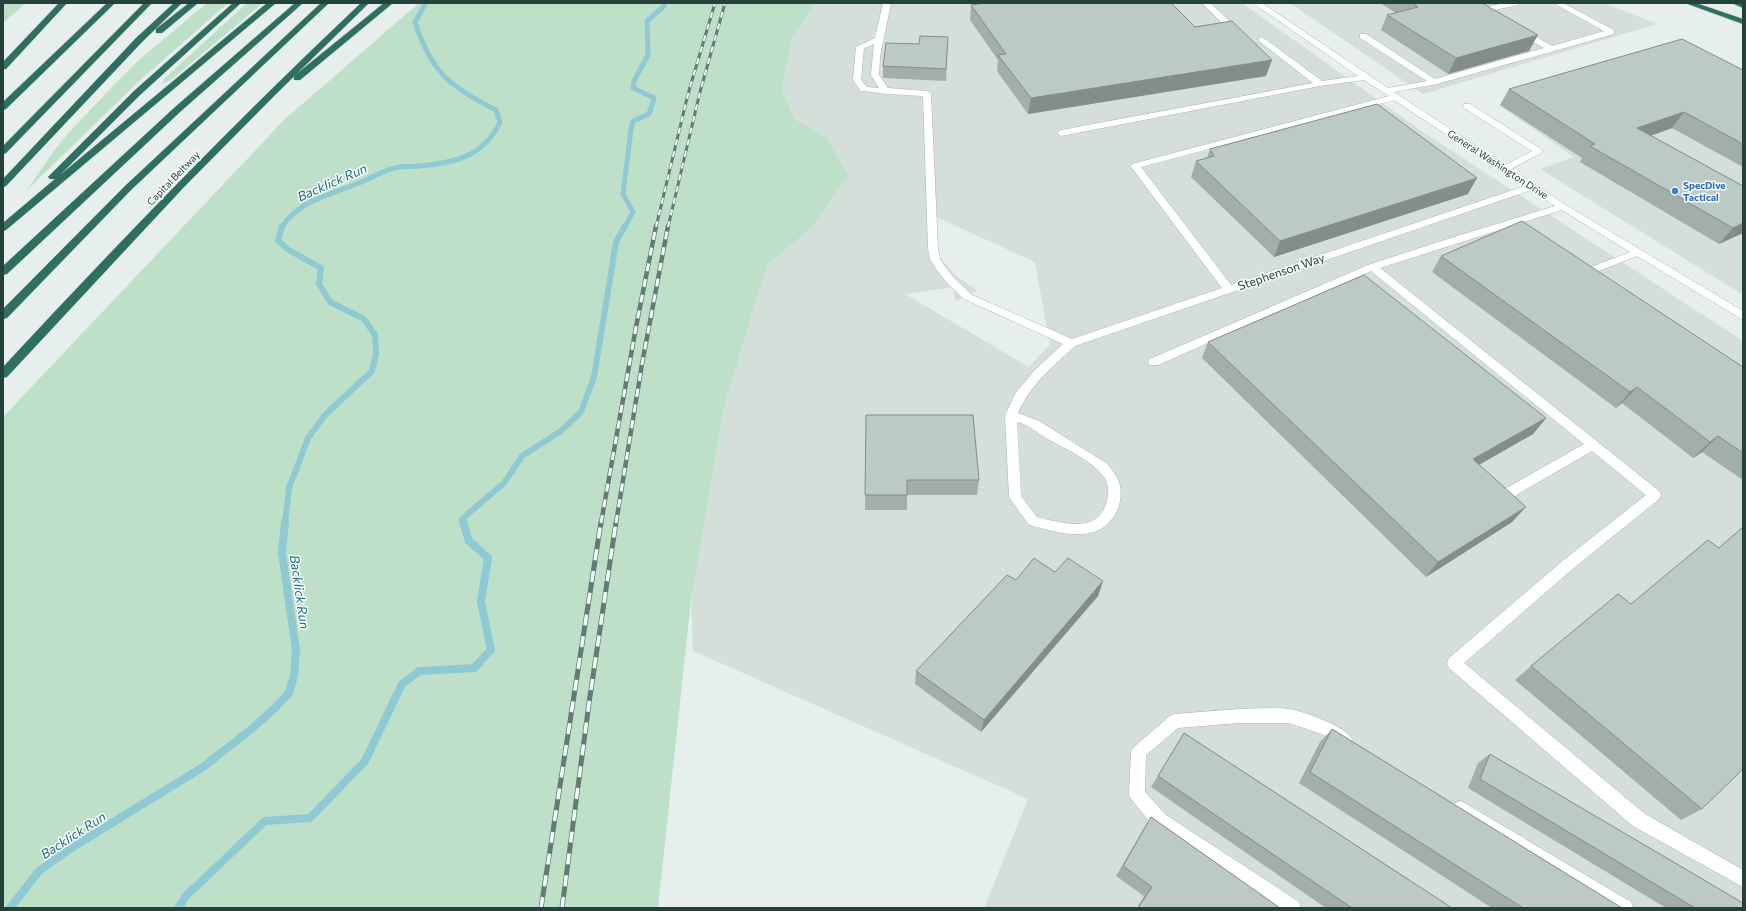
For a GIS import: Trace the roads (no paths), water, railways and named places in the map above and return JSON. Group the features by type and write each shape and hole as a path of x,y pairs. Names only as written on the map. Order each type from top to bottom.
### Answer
{"highway":[{"path":"3,67 63,3"},
{"path":"3,108 111,3"},
{"path":"3,151 148,3"},
{"path":"3,184 139,40 178,3"},
{"path":"60,122 137,49 194,3"},
{"path":"3,228 137,92 237,3"},
{"path":"3,228 86,157 272,3"},
{"path":"3,272 177,110 299,3"},
{"path":"3,315 128,188 325,3"},
{"name":"Capital Beltway","path":"3,374 98,272 240,124 365,3"},
{"path":"240,124 390,3"},
{"path":"1689,3 1743,22"},
{"path":"1736,3 1743,6"}],"street":[{"path":"886,92 875,74 879,39 887,3"},
{"path":"1206,3 1233,29"},
{"name":"General Washington Drive","path":"1257,3 1563,207 1743,316"},
{"path":"1497,18 1484,10 1515,3"},
{"path":"1387,91 1434,82 1611,32 1556,3"},
{"path":"1511,26 1552,49"},
{"path":"1363,36 1434,82"},
{"path":"879,39 860,47 857,80 864,89 886,92 927,94 933,248 935,259 940,267 950,280 968,297 1071,343"},
{"path":"1262,39 1320,84"},
{"path":"1061,133 1320,84 1366,77"},
{"path":"1228,289 1134,166 1396,97"},
{"path":"1467,106 1538,151 1505,168"},
{"name":"Stephenson Way","path":"1011,416 1019,397 1039,373 1071,343 1532,187"},
{"path":"1154,362 1372,267 1441,244 1563,207"},
{"path":"1595,269 1638,252"},
{"path":"1372,267 1655,495 1570,564 1454,663 1639,820 1743,879"},
{"path":"1011,416 1027,420 1105,470 1114,484 1115,495 1113,505 1108,516 1101,523 1093,528 1083,530 1033,521 1014,497 1011,416"},
{"path":"1509,493 1593,445"},
{"path":"1293,908 1160,821 1137,795 1139,752 1175,720 1239,716 1290,716 1328,729 1355,745"},
{"path":"1449,802 1625,908"}],"waterway":[{"name":"Backlick Run","path":"282,227 297,210 317,199 394,168 433,165 467,156 486,143 493,134 500,122 496,110 466,94 454,85 444,76 428,54 415,22 426,3"},
{"path":"625,227 633,212 623,194 631,129 633,121 649,114 654,98 633,88 634,81 648,55 647,21 663,7 665,3"},
{"name":"Backlick Run","path":"282,226 278,241 289,250 321,268 319,284 330,302 364,319 375,335 376,354 372,371 325,415 308,438 289,488 285,523"},
{"path":"463,523 462,519 504,483 522,456 561,431 581,412 594,377 616,242 625,226"},
{"name":"Backlick Run","path":"10,908 39,871 73,847 203,767 248,732 274,709 289,693 294,676 296,650 282,553 285,522"},
{"path":"178,908 186,896 265,821 310,818 365,761 402,684 419,671 474,668 491,650 481,602 488,558 469,541 463,522"}],"railway":[{"path":"656,227 688,94 715,3"},
{"path":"668,227 700,92 725,3"},
{"path":"601,523 636,327 656,226"},
{"path":"616,523 642,364 668,226"},
{"path":"541,908 601,522"},
{"path":"562,908 589,703 616,522"}],"place":[{"name":"SpecDive Tactical","path":"1675,191"}]}
